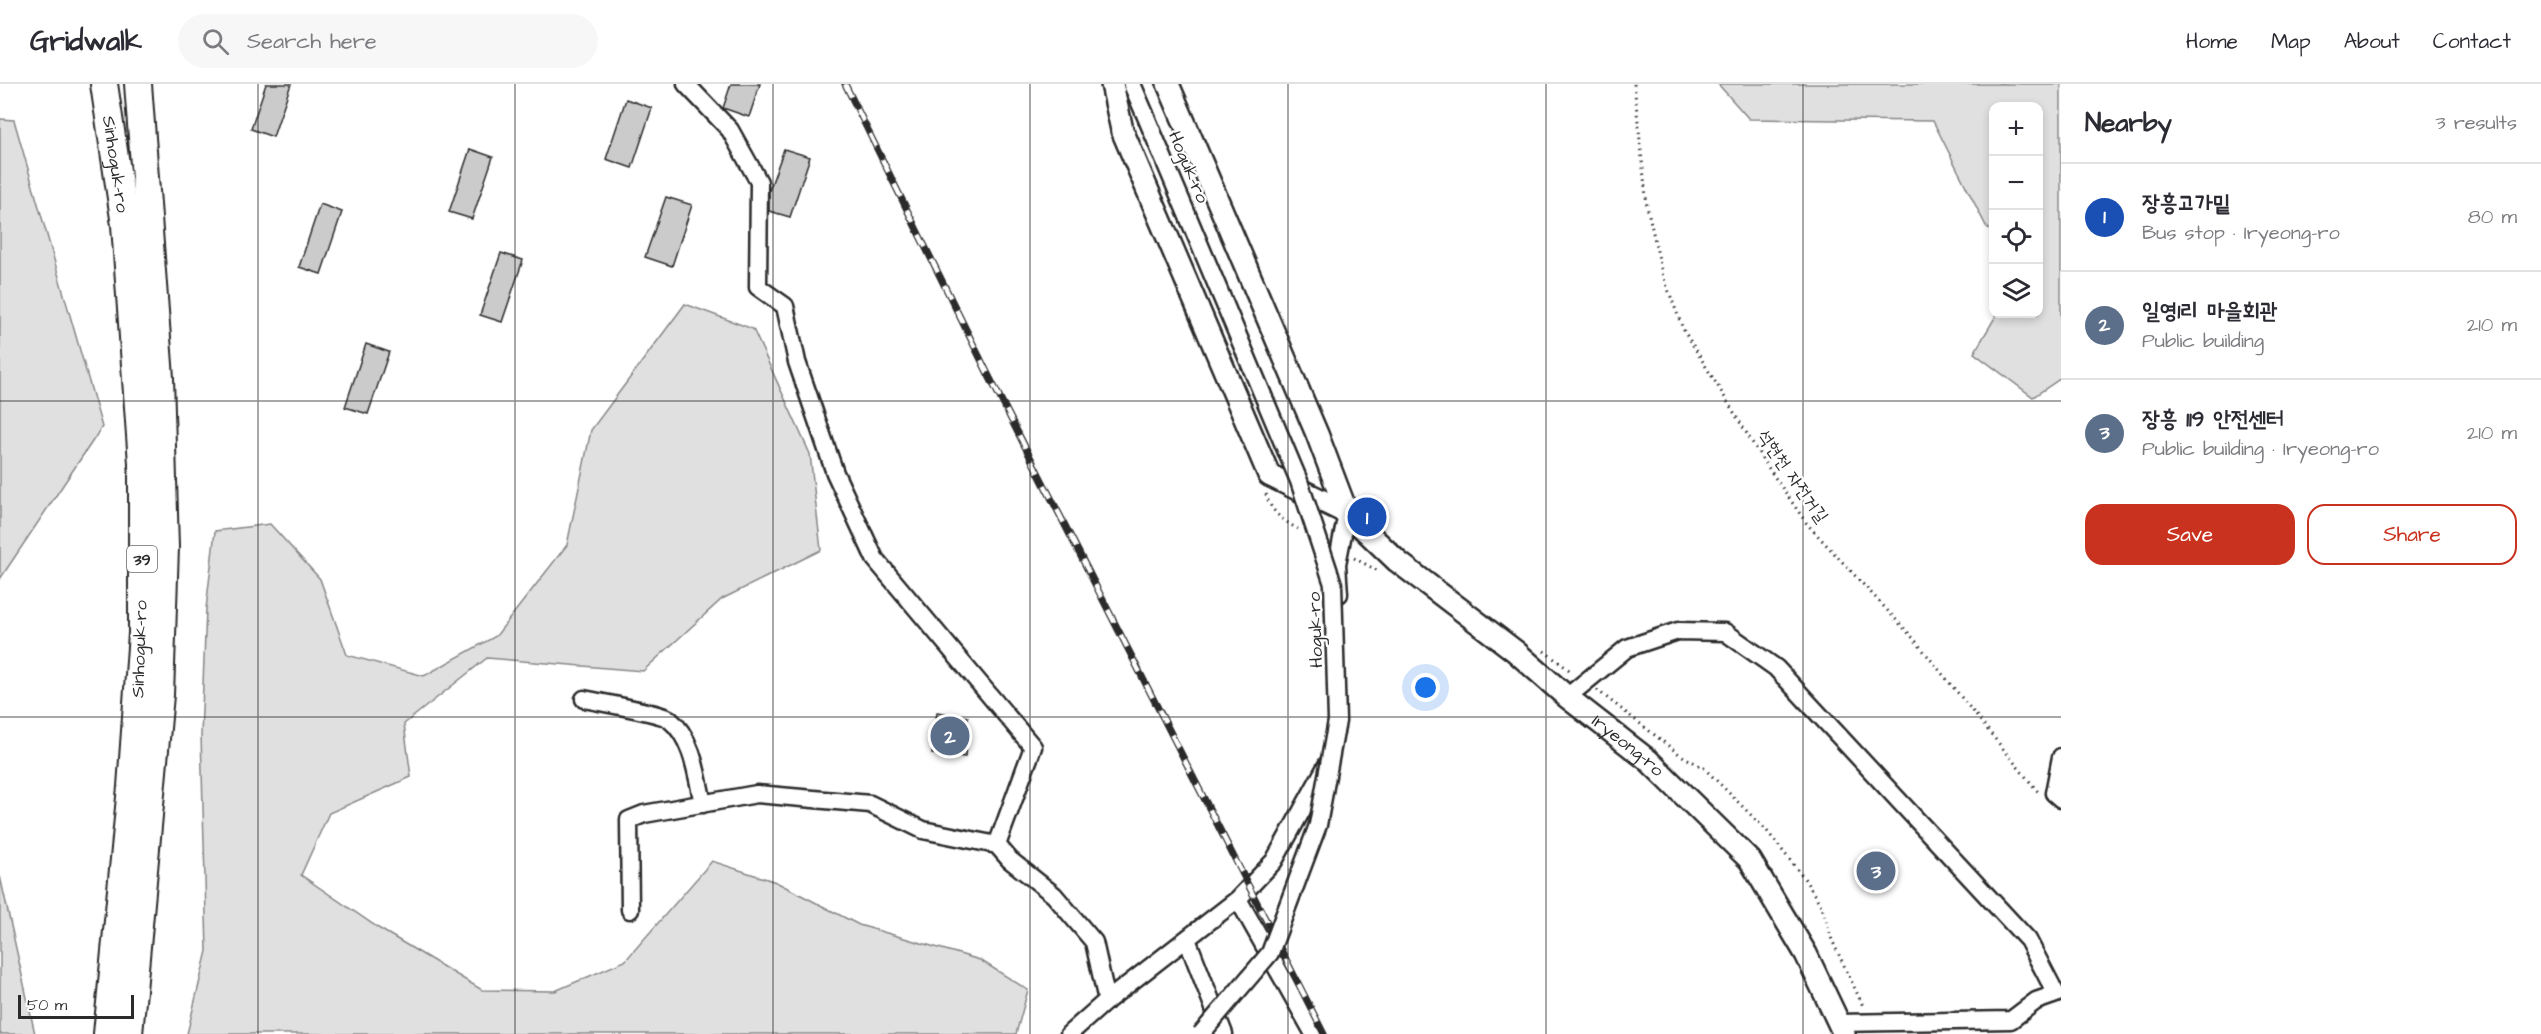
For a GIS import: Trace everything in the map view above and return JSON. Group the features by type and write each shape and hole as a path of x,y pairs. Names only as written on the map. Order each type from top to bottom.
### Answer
{"highway":[{"name":"Sinhoguk-ro","path":"104,84 125,225 142,463 142,633 131,787 107,1034"},
{"name":"Sinhoguk-ro","path":"129,1034 160,695 165,547 160,378 138,84"}],"main road":[{"path":"1112,84 1122,130 1269,475 1347,513"},
{"path":"1168,84 1317,434 1347,513"},
{"name":"Iryeong-ro","path":"1347,513 1397,561 1515,651 1567,697 1648,760 1750,860 1806,954 1841,1029"}],"street":[{"path":"686,84 730,130 759,182 758,287 785,306 797,362 835,473 875,559 1033,747 997,845"},
{"name":"Hoguk-ro","path":"1132,84 1299,481 1333,584 1337,721 1318,825 1270,953 1201,1034"},
{"path":"1069,1034 1107,1001 1238,899 1274,861 1329,760 1340,625 1337,564 1347,513"},
{"path":"1567,697 1627,648 1678,630 1725,632 1776,668 2028,940 2059,986 2012,1020 1871,1023 1841,1029"},
{"path":"584,699 668,718 682,733 693,760 703,804"},
{"path":"2061,757 2054,793 2061,799"},
{"path":"630,910 629,820 644,814 757,794 870,804 923,830 997,845 1010,860 1054,895 1094,942 1107,1001"},
{"path":"1238,899 1314,1034"},
{"path":"1187,939 1224,1034"}],"path":[{"name":"석현천 자전거길","path":"1634,84 1647,206 1662,273 1683,329 1763,460 1807,524 1914,639 2040,794"},
{"path":"1539,647 1679,754 1704,768 1767,831 1804,878 1822,907 1832,940 1871,1023"}],"shaded area":[{"path":"1718,84 2061,84 2061,378 2033,397 1974,353 1995,318 2043,318 2043,102 1989,102 1989,229 1933,121 1749,119"},
{"path":"0,119 14,120 102,427 0,579"},
{"path":"685,304 753,329 810,454 821,550 722,599 643,671 487,658 404,724 411,777 329,813 301,875 380,929 482,990 555,991 625,961 712,861 776,882 859,925 980,960 1028,990 1016,1034 187,1034 207,951 201,735 206,609 215,531 270,524 320,579 347,655 424,676 496,636 567,545 591,430"},
{"path":"0,876 35,1034 0,1034"}],"building":[{"path":"266,84 291,84 273,137 251,129"},
{"path":"731,84 760,84 749,117 723,108"},
{"path":"626,99 652,108 632,168 606,159"},
{"path":"470,149 493,157 472,219 449,212"},
{"path":"784,149 810,157 790,217 769,211 769,191"},
{"path":"666,197 692,205 672,266 645,257"},
{"path":"320,204 342,212 321,274 299,267"},
{"path":"501,253 523,260 502,322 480,315"},
{"path":"366,344 389,352 368,414 345,407"},
{"path":"937,712 968,717 965,757 932,754"}],"railway":[{"path":"845,84 989,376 1324,1034"}],"place":[{"name":"장흥고가밑","path":"1367,517"},
{"name":"일영1리 마을회관","path":"950,736"},
{"name":"장흥 119 안전센터","path":"1876,871"}]}
